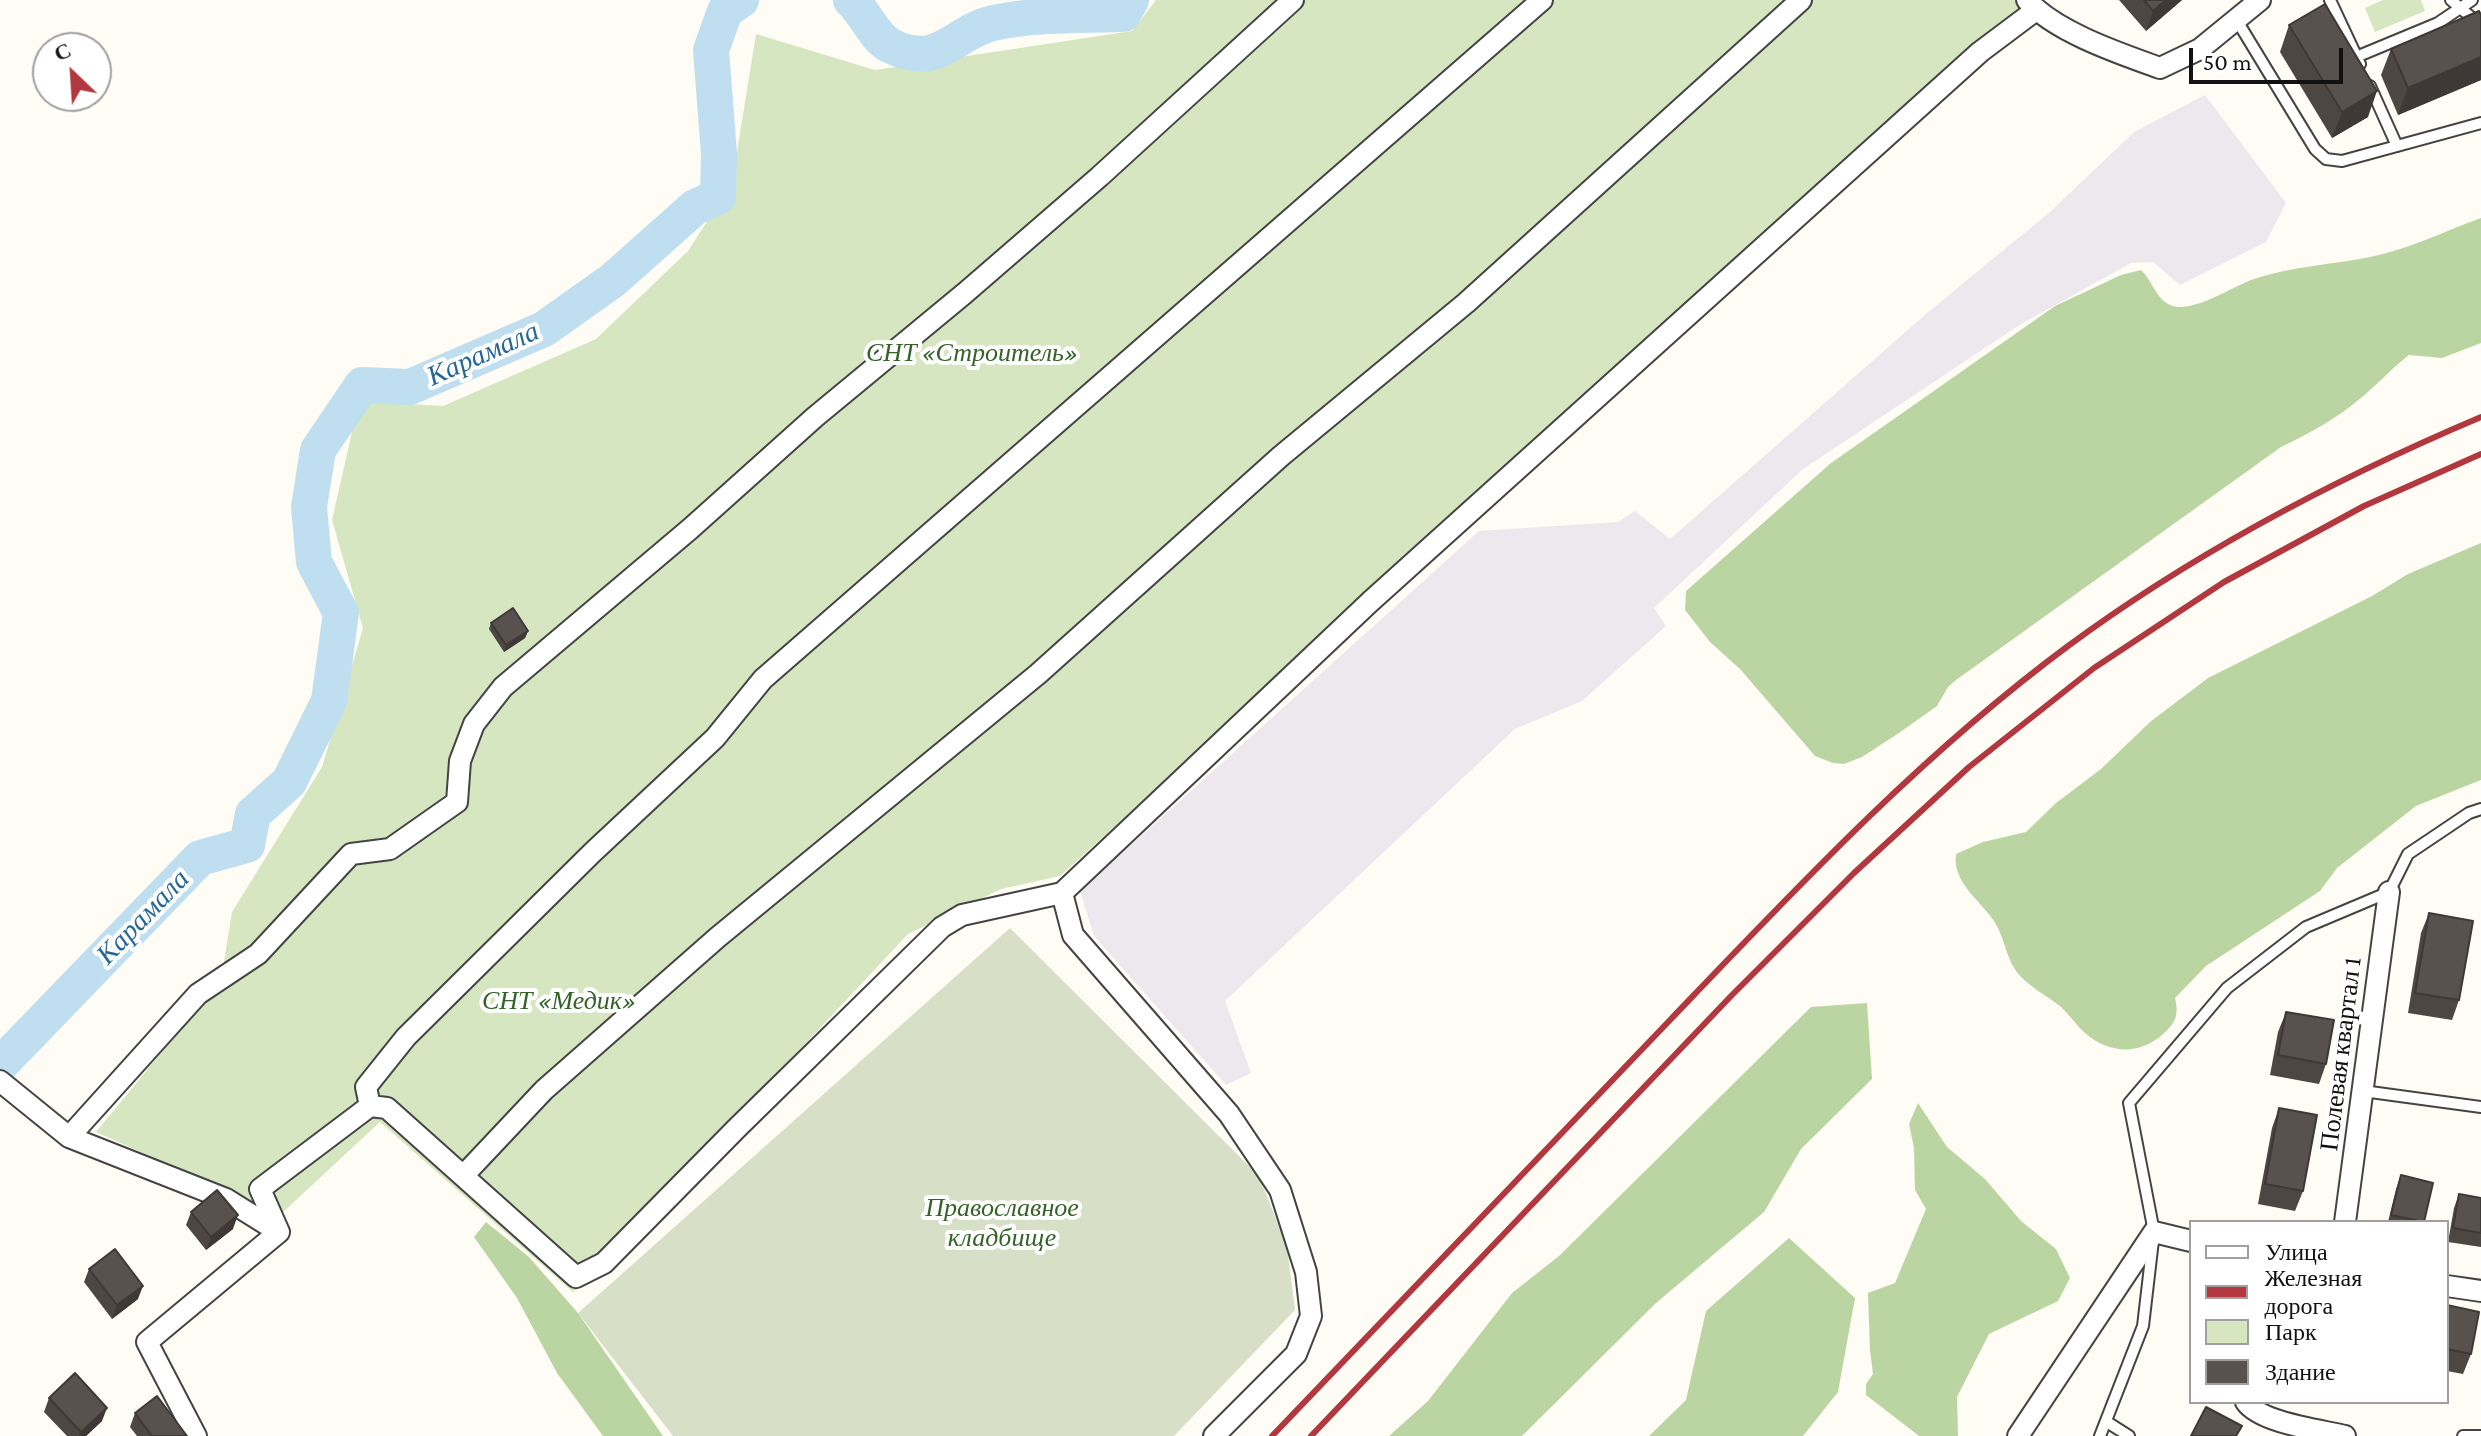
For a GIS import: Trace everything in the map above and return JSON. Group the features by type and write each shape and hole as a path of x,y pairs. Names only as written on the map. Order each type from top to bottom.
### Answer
{"street":[{"path":"69,1137 198,994 258,954 351,854 390,849 457,802 460,761 474,724 503,687 1099,177 1210,79 1293,0"},
{"path":"370,1106 366,1087 406,1037 593,852 715,738 763,679 1542,0"},
{"path":"463,1176 544,1090 718,937 1038,674 1281,456 1466,303 1801,0"},
{"path":"279,1232 260,1189 370,1106 387,1108 576,1277 604,1263 942,927 962,915 1062,893 1371,601 2031,5 2103,49 2160,68 2200,49 2260,0"},
{"name":"Полевая квартал 1","path":"2345,1220 2389,892"},
{"path":"1062,893 1073,935 1229,1114 1280,1190 1306,1272 1311,1316 1296,1354 1214,1436"},
{"path":"4,1086 69,1137 226,1199 279,1232"},
{"path":"196,1436 147,1342 279,1232"},
{"path":"2018,1436 2154,1232 2189,1241"},
{"path":"2449,1286 2481,1291"},
{"path":"2247,1404 2270,1418 2345,1436"}],"lane":[{"path":"2330,0 2397,146"},
{"path":"2356,57 2438,23 2456,4 2472,0"},
{"path":"2456,4 2472,18 2481,33"},
{"path":"2236,19 2321,155 2333,161 2481,123"},
{"path":"2100,1436 2143,1326 2154,1232 2129,1103 2227,988 2306,927 2389,892 2408,854 2469,813 2481,809"},
{"path":"2363,1091 2481,1107"},
{"path":"2107,1422 2129,1436"},
{"path":"2463,1436 2481,1436"}],"shaded area":[{"path":"2205,95 2286,203 2266,242 2180,285 2153,262 2131,263 2021,324 1803,469 1654,608 1666,626 1582,701 1515,729 1225,1001 1251,1073 1226,1085 1094,936 1080,891 1479,531 1618,522 1635,511 1670,539 1927,313 2050,212 2134,132"}],"green space":[{"path":"1156,0 2016,0 2021,6 1060,876 1001,889 908,934 573,1292 380,1122 280,1215 96,1132 221,980 232,912 322,767 363,628 332,520 359,401 443,406 596,339 688,251 732,183 756,34 875,70 1132,31"},
{"path":"2383,0 2421,0 2425,11 2375,32 2365,8"},
{"path":"2481,218 2481,343 2442,358 2409,355 2343,412 2281,447 1956,680 1937,706 1862,757 1844,764 1815,756 1740,669 1710,642 1685,610 1686,591 1831,463 2055,306 2121,275 2141,270 2167,303 2182,307 2192,305 2268,275 2384,254"},
{"path":"2481,543 2481,780 2416,806 2337,868 2320,891 2206,966 2175,998 2177,1009 2170,1027 2144,1046 2114,1048 2094,1040 2060,1006 2020,976 1994,921 1962,882 1956,854 1983,842 2026,832 2056,803 2101,769 2150,722 2208,678 2372,596 2408,574"},
{"name":"Православное кладбище","path":"1010,928 1259,1176 1287,1247 1295,1310 1174,1436 673,1436 578,1313"},
{"path":"1867,1003 1872,1079 1801,1149 1764,1212 1656,1303 1522,1436 1389,1436 1428,1401 1512,1293 1559,1256 1811,1007"},
{"path":"1918,1103 1947,1147 1985,1179 2021,1221 2056,1249 2070,1278 2058,1301 1989,1334 1957,1397 1958,1436 1919,1436 1866,1395 1866,1384 1873,1374 1868,1293 1895,1283 1926,1209 1915,1190 1914,1148 1909,1124"},
{"path":"486,1222 529,1257 578,1313 663,1436 603,1436 557,1373 517,1298 474,1237"},
{"path":"1789,1238 1855,1298 1838,1392 1803,1436 1649,1436 1686,1400 1706,1311"}],"building":[{"path":"2144,0 2166,0 2153,11"},
{"path":"2325,4 2377,91 2342,112 2289,25"},
{"path":"2479,11 2481,57 2408,88 2391,49"},
{"path":"513,608 528,631 506,645 491,623"},
{"path":"2429,913 2473,921 2459,1000 2415,993"},
{"path":"2286,1012 2334,1020 2326,1064 2278,1055"},
{"path":"2279,1108 2317,1115 2303,1191 2265,1184"},
{"path":"2401,1175 2433,1183 2424,1220 2391,1215"},
{"path":"217,1190 238,1215 211,1237 191,1212"},
{"path":"2459,1194 2481,1198 2481,1233 2453,1228"},
{"path":"115,1249 143,1286 117,1305 89,1269"},
{"path":"2449,1305 2479,1312 2471,1354 2449,1349"},
{"path":"75,1373 107,1408 81,1432 49,1398"},
{"path":"157,1396 187,1436 152,1436 135,1413"},
{"path":"2206,1407 2242,1426 2236,1436 2191,1436"}],"waterway":[{"name":"Карамала","path":"0,1065 200,858 247,845 253,814 289,782 329,701 341,613 314,562 309,507 318,450 362,385 410,387 544,329 613,280 695,207 718,197 719,154 711,50 725,11 741,0"},
{"name":"Карамала","path":"851,0 885,42 908,52 922,54 934,52 993,23 1041,16 1123,14 1131,0"}],"railway":[{"path":"1272,1436 1766,920 1911,777 2014,688 2116,612 2216,549 2373,465 2481,417"},
{"path":"1311,1436 1732,995 1854,873 1969,767 2094,668 2224,582 2364,506 2481,454"}],"park label":[{"name":"СНТ «Строитель»","path":"972,353"},
{"name":"СНТ «Медик»","path":"559,1001"}]}
